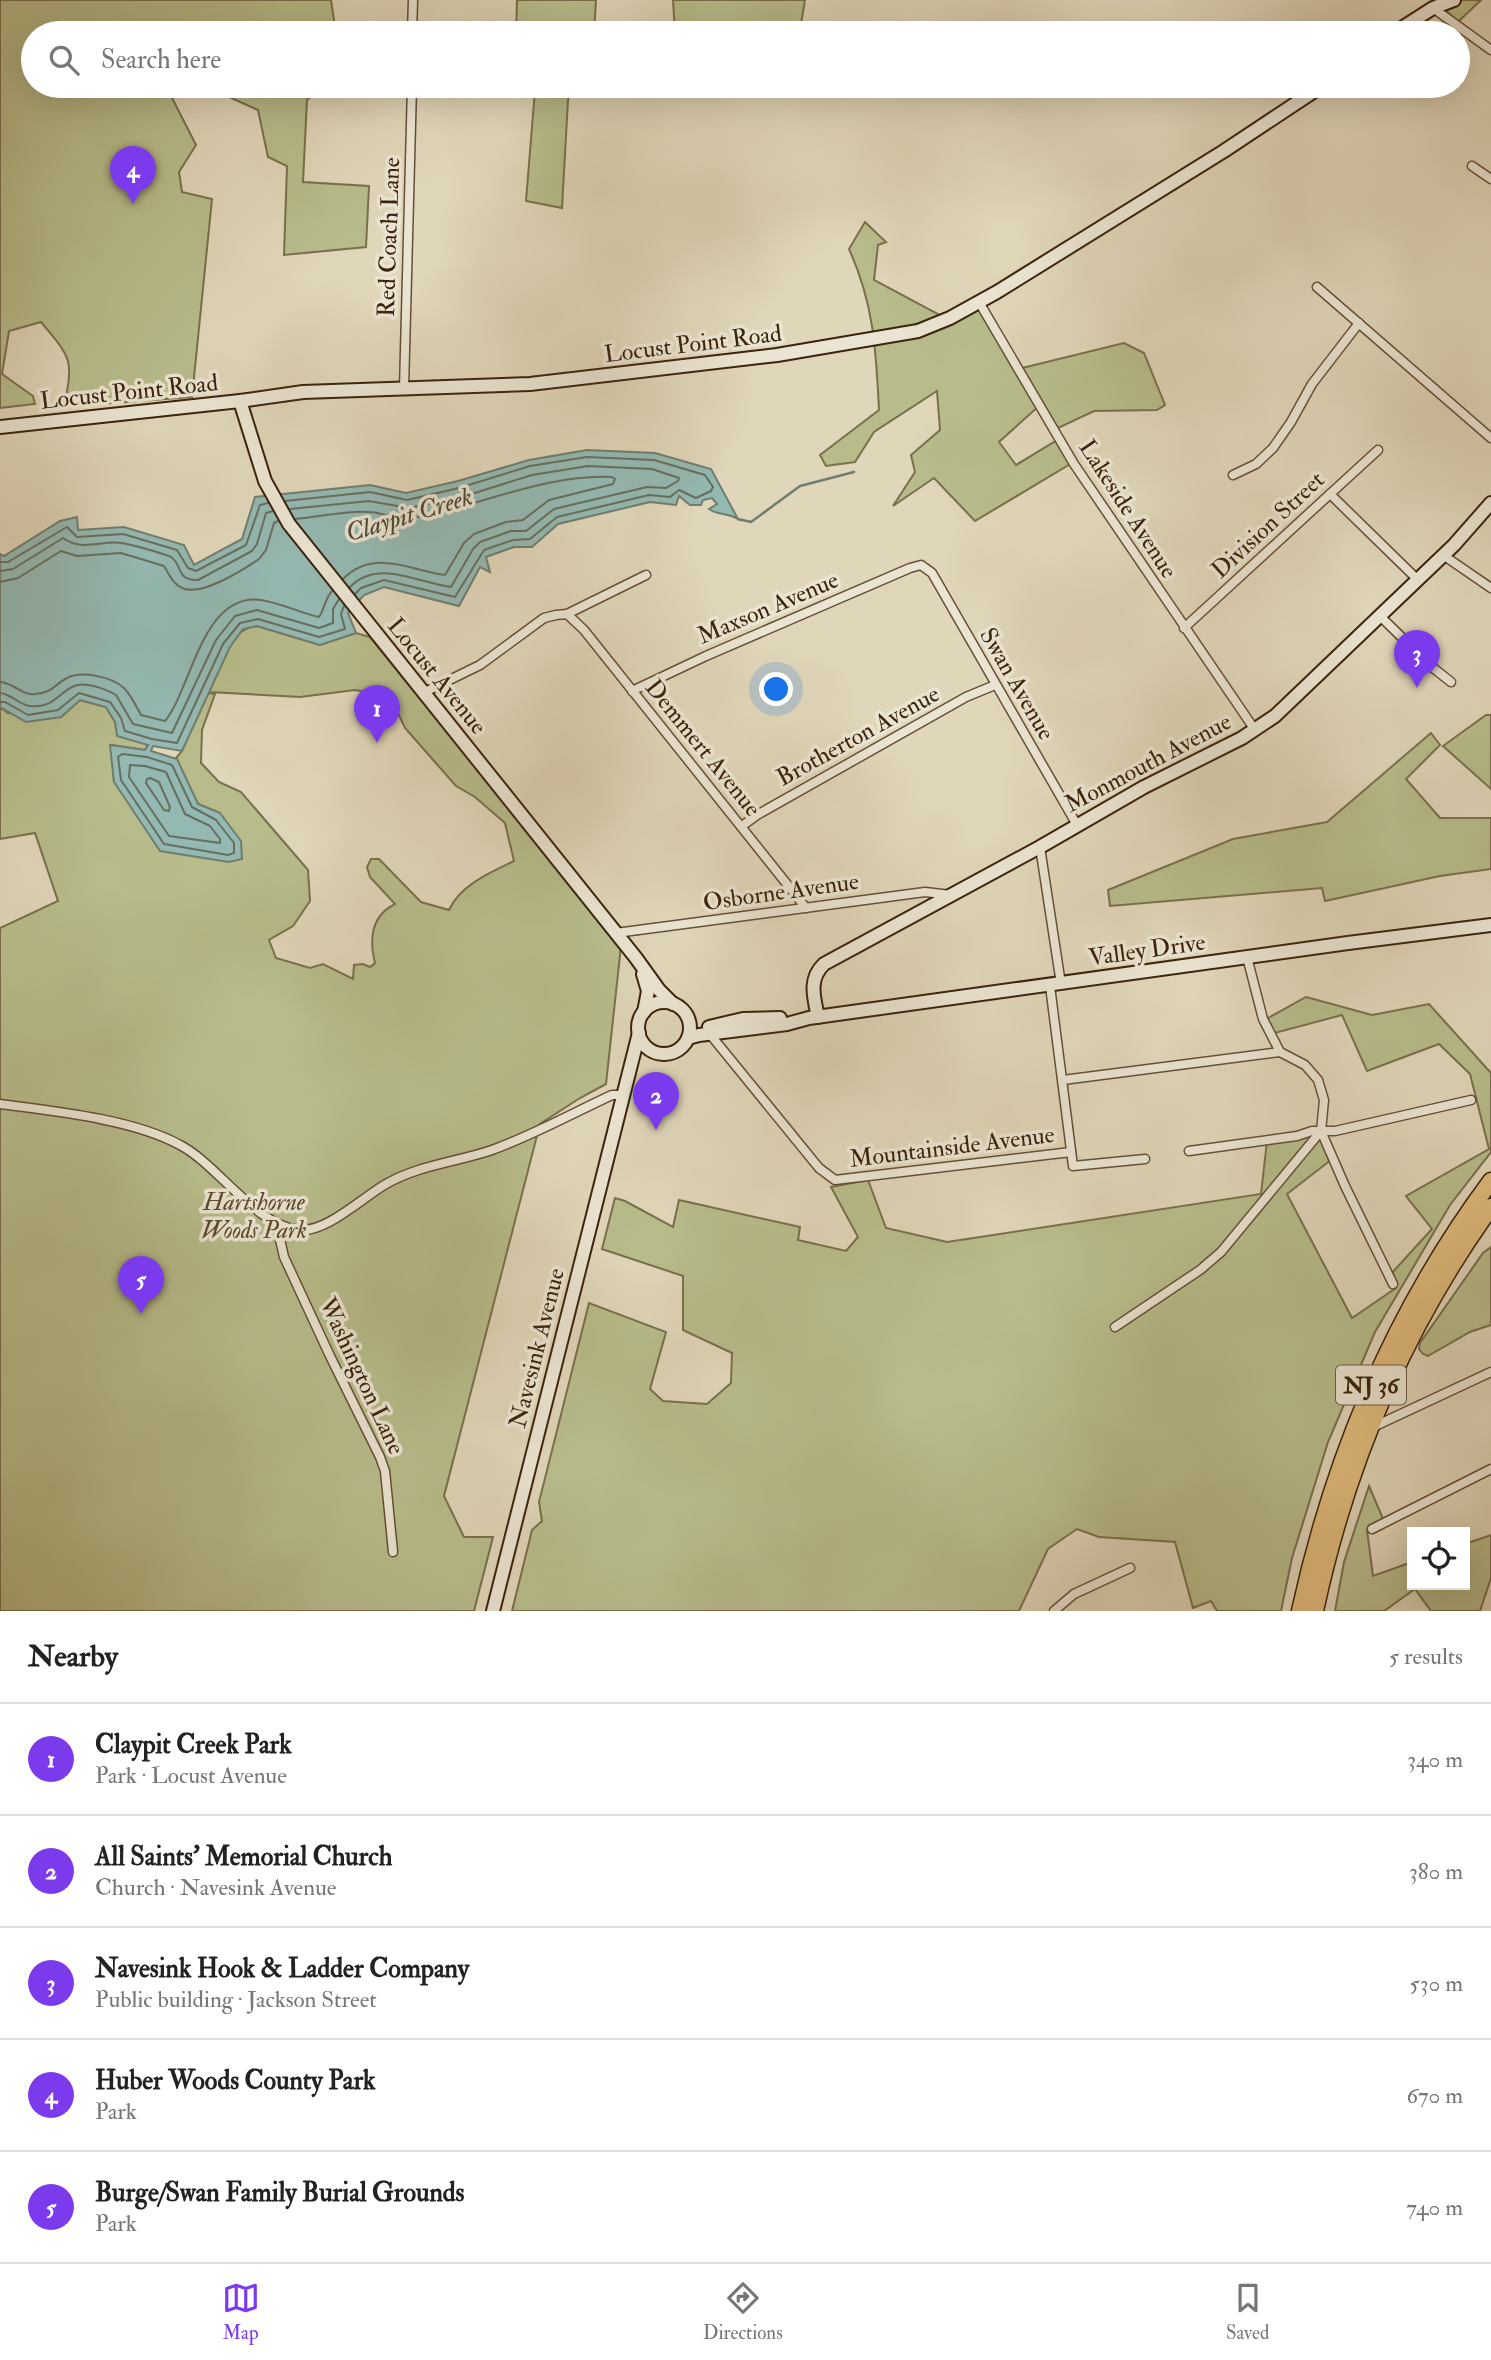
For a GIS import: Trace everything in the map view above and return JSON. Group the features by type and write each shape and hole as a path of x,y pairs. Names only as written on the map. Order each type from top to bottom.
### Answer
{"highway":[{"name":"NJ 36","path":"1300,1611 1336,1475 1378,1370 1415,1296 1491,1181"},
{"name":"NJ 36","path":"1315,1611 1345,1495 1399,1361 1458,1255 1491,1207"}],"street":[{"path":"412,21 413,0"},
{"path":"1413,21 1433,8 1454,0"},
{"path":"1433,8 1451,21"},
{"path":"1470,35 1491,50"},
{"name":"Red Coach Lane","path":"404,389 412,98"},
{"name":"Locust Point Road","path":"0,427 319,391 530,384 855,344 925,329 979,302 1224,151 1304,98"},
{"path":"1472,166 1491,179"},
{"path":"1317,287 1491,438"},
{"name":"Lakeside Avenue","path":"979,302 1074,464 1255,730"},
{"path":"1233,475 1256,464 1273,447 1311,384 1359,323"},
{"name":"Locust Avenue","path":"240,401 270,493 293,530 659,990 673,1004"},
{"name":"Division Street","path":"1184,628 1378,450"},
{"path":"1330,494 1418,579"},
{"name":"Monmouth Avenue","path":"813,1018 813,984 821,967 1144,787 1255,730 1294,699 1443,555 1491,503"},
{"path":"1443,555 1491,588"},
{"name":"Swan Avenue","path":"921,565 932,573 1077,825"},
{"name":"Maxson Avenue","path":"632,691 706,656 921,565"},
{"path":"424,693 480,665 544,618 567,614 646,575"},
{"name":"Demmert Avenue","path":"567,614 584,630 806,908"},
{"path":"1380,616 1451,682"},
{"name":"Brotherton Avenue","path":"742,827 757,815 966,697 995,685"},
{"path":"1040,847 1071,1152"},
{"name":"Osborne Avenue","path":"616,933 925,892 951,895"},
{"name":"Valley Drive","path":"688,1038 813,1018 1491,925"},
{"path":"1247,957 1263,1018 1280,1052"},
{"name":"Locust Avenue","path":"636,958 648,991 644,1012"},
{"path":"655,1004 673,1004 684,1011 689,1022 688,1038 682,1048 673,1053 651,1051 643,1044 639,1033 644,1012 655,1004"},
{"name":"Valley Drive","path":"689,1022 705,1028 743,1019 813,1018"},
{"name":"Navesink Avenue","path":"493,1611 639,1033"},
{"name":"Mountainside Avenue","path":"709,1033 819,1168 835,1180 1071,1152 1073,1166 1145,1158"},
{"name":"Navesink Avenue","path":"624,1095 639,1056 651,1051"},
{"path":"1063,1080 1280,1052 1305,1065 1318,1080 1324,1100 1321,1130 1335,1165 1393,1284"},
{"path":"0,1104 24,1105 114,1123 166,1138 193,1153 247,1202 275,1222 301,1231 317,1228 383,1185 406,1174 491,1150 612,1095 624,1095"},
{"path":"1189,1151 1335,1130 1471,1100"},
{"path":"1115,1327 1200,1270 1221,1252 1321,1130"},
{"name":"Washington Lane","path":"275,1222 284,1257 380,1457 385,1471 393,1552"},
{"path":"1369,1430 1491,1372"},
{"path":"1372,1529 1491,1469"},
{"path":"1054,1611 1074,1594 1130,1568"}],"green space":[{"path":"0,0 331,0 334,21 21,21 21,98 172,98 196,145 179,172 182,192 212,199 192,397 72,406 72,401 65,401 69,375 67,358 41,322 9,331 2,374 33,396 35,404 0,408"},
{"path":"517,0 596,0 595,21 516,21"},
{"path":"673,0 805,0 802,21 674,21"},
{"path":"1435,0 1481,0 1459,21"},
{"path":"232,98 309,98 307,100 303,182 369,186 366,247 284,255 287,166 268,157 258,110"},
{"path":"534,98 569,98 562,208 526,201"},
{"path":"865,222 886,242 878,245 874,280 945,318 978,302 1018,369 1124,343 1144,353 1165,405 1157,410 1094,411 1054,430 1041,404 999,442 1016,465 1059,439 1072,463 975,521 934,478 893,506 915,472 911,455 940,430 937,391 874,432 855,462 826,466 820,455 879,410 875,347 869,308 849,249"},
{"name":"Hartshorne Woods Park","path":"257,626 320,645 356,633 370,637 621,946 606,1084 540,1124 444,1496 464,1537 493,1537 474,1611 0,1611 0,928 58,901 35,833 0,839 0,707 8,713 61,717 80,700 106,707 115,722 148,745 145,750 111,745 114,782 220,813 198,804 176,758 182,751 208,693 215,694 202,730 201,763 219,782 241,792 308,870 310,901 293,926 269,940 276,958 310,968 323,964 353,979 354,965 363,964 370,967 375,963 372,945 374,929 381,915 395,904 370,877 367,867 371,859 379,859 421,902 449,910 468,886 514,861 505,823 475,797 456,786 405,728 390,696 355,690 300,697 209,692 234,639 246,629"},
{"path":"1486,715 1491,715 1491,789 1443,746"},
{"path":"1431,733 1440,745 1406,779 1440,818 1491,818 1491,869 1440,876 1325,901 1322,888 1110,906 1108,890 1233,839 1327,822"},
{"path":"1306,997 1372,1015 1429,1004 1491,1073 1491,1152 1450,1205 1375,1332 1328,1442 1292,1558 1281,1611 1217,1611 1211,1601 1193,1608 1175,1542 1099,1537 1077,1529 1048,1549 1019,1611 512,1611 532,1530 542,1521 539,1502 589,1303 666,1332 650,1389 663,1401 707,1404 731,1383 732,1353 683,1330 683,1276 602,1249 615,1198 673,1227 679,1200 800,1227 798,1240 846,1251 858,1237 831,1187 868,1180 886,1228 947,1242 1261,1194 1267,1141 1321,1132 1331,1160 1287,1194 1352,1318 1396,1288 1390,1275 1432,1229 1406,1196 1489,1149 1470,1074 1439,1044 1367,1071 1342,1015 1267,1035 1261,1022"},
{"path":"1491,1247 1491,1325 1470,1332 1428,1356 1423,1354 1419,1349 1420,1343 1483,1253"},
{"path":"1369,1486 1384,1521 1367,1530 1373,1576 1407,1564 1407,1590 1414,1590 1384,1611 1335,1611 1344,1562"},
{"path":"1491,1535 1491,1578 1480,1611 1431,1611 1416,1590 1470,1590 1470,1542"}],"water":[{"path":"587,450 655,453 711,469 738,519 709,509 717,504 712,498 703,500 701,505 690,505 679,496 676,505 650,502 558,524 532,547 514,547 486,557 490,572 480,567 459,606 384,587 364,595 348,613 356,633 320,645 257,626 243,629 230,647 182,751 153,746 151,751 177,759 198,804 220,813 241,841 242,859 229,862 160,851 114,782 110,745 145,750 148,745 117,736 115,722 106,707 80,700 61,717 26,722 0,707 0,554 4,556 60,521 77,517 78,530 124,527 184,545 194,565 242,539 255,497 370,485 406,493 529,460"}],"waterway":[{"name":"Claypit Creek","path":"738,519 751,522 800,486 854,472"}],"place":[{"name":"Huber Woods County Park","path":"133,204"},
{"name":"Navesink Hook & Ladder Company","path":"1417,688"},
{"name":"Claypit Creek Park","path":"377,743"},
{"name":"All Saints' Memorial Church","path":"656,1130"},
{"name":"Burge/Swan Family Burial Grounds","path":"141,1314"}]}
